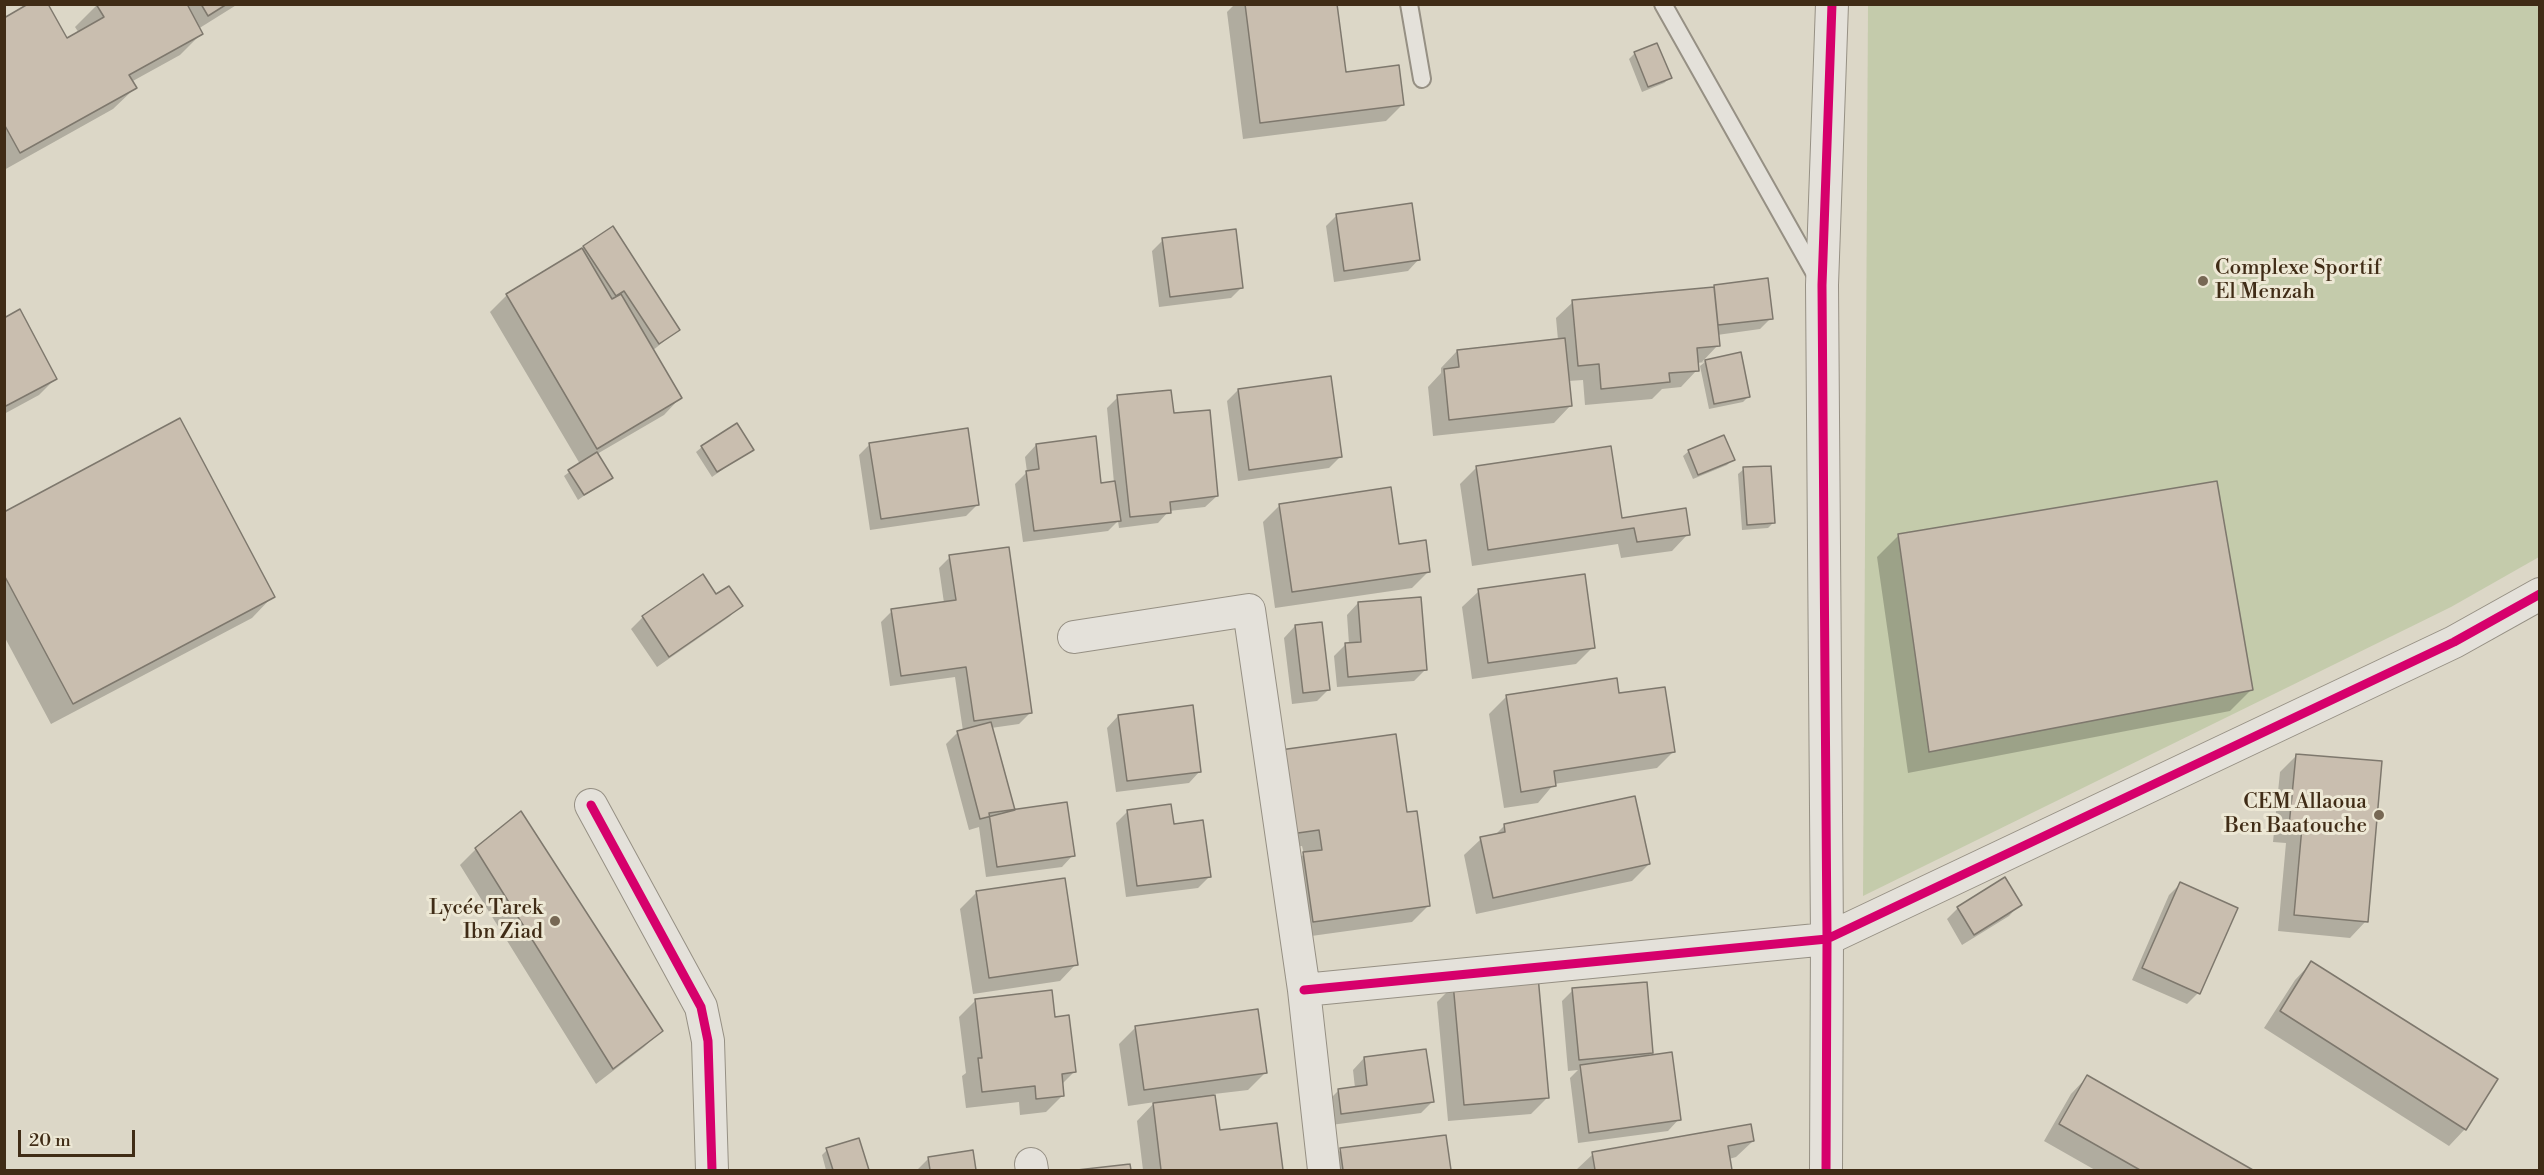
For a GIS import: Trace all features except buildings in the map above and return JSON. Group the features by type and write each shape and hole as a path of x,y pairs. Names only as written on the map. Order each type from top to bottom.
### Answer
{"street":[{"path":"1826,1170 1827,939 1822,285 1832,4"},
{"path":"1304,990 1827,939 2454,642 2540,594"},
{"path":"1074,636 1249,610 1304,990 1324,1170"},
{"path":"591,805 701,1007 708,1041 712,1170"}],"lane":[{"path":"1409,4 1422,79"},
{"path":"1663,4 1822,285"}],"green space":[{"name":"Complexe Sportif El Menzah","path":"1868,5 2539,5 2539,557 2451,607 1863,896"}],"cycle path":[{"path":"1826,1170 1827,939 1822,285 1832,4"},
{"path":"1304,990 1827,939 2454,642 2540,594"},
{"path":"591,805 701,1007 708,1041 712,1170"}],"place":[{"name":"Complexe Sportif El Menzah","path":"2203,281"},
{"name":"CEM Allaoua Ben Baatouche","path":"2379,815"},
{"name":"Lycée Tarek Ibn Ziad","path":"555,921"}]}
